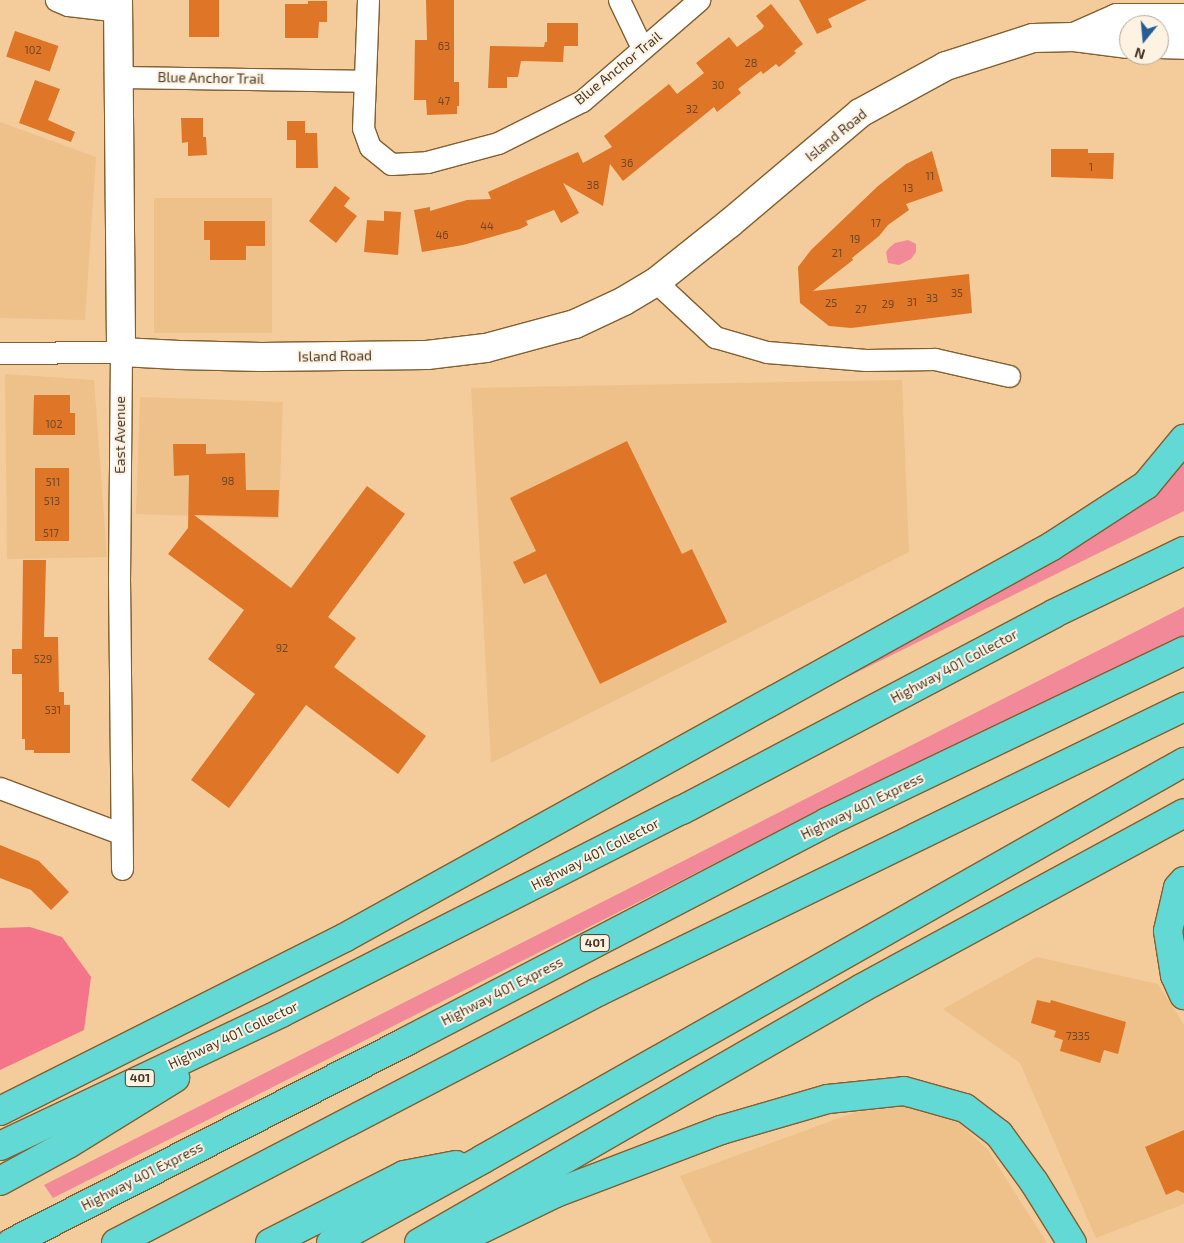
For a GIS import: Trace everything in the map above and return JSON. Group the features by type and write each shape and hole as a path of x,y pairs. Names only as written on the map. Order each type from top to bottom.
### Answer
{"highway":[{"path":"0,1112 344,938 1052,546 1146,485 1184,439"},
{"name":"Highway 401 Collector","path":"0,1146 281,1013 682,810 1053,614 1184,551"},
{"name":"Highway 401 Express","path":"11,1243 827,822 1184,651"},
{"path":"116,1243 598,992 1184,706"},
{"path":"331,1243 1184,762"},
{"path":"419,1243 862,988 1184,813"},
{"path":"1184,881 1178,888 1168,931 1174,975 1184,995"},
{"path":"0,1181 68,1144 281,1013"},
{"path":"453,1243 556,1193 721,1130 828,1099 904,1091 964,1108 999,1134 1034,1182 1072,1243"},
{"path":"270,1243 404,1175 483,1159"}],"street":[{"path":"56,0 68,4 118,5"},
{"name":"Blue Anchor Trail","path":"368,0 363,128 370,148 391,164 427,162 498,143 582,101 699,0"},
{"path":"619,0 642,48"},
{"name":"East Avenue","path":"118,5 117,77 121,352 120,833 122,870"},
{"name":"Island Road","path":"1074,37 1117,18 1184,18"},
{"name":"Island Road","path":"0,352 121,352 261,357 427,355 486,348 575,324 624,301 656,282 730,223 860,112 946,66 1033,38 1074,37 1119,43"},
{"path":"1169,44 1184,44"},
{"name":"Blue Anchor Trail","path":"117,77 365,81"},
{"path":"656,282 715,338 767,352 866,360 934,359 1010,376"},
{"path":"0,788 120,833"}],"shaded area":[{"path":"0,122 96,157 85,320 0,318"},
{"path":"154,198 272,198 272,333 154,333"},
{"path":"908,240 916,244 916,252 911,259 899,265 888,263 886,252 889,248 895,243"},
{"path":"5,374 94,380 107,557 7,559"},
{"path":"902,380 909,552 491,763 471,388"},
{"path":"140,397 283,402 279,519 136,514"},
{"path":"1184,456 1184,511 817,692"},
{"path":"1184,607 1184,635 785,828 53,1198 44,1185"},
{"path":"30,927 62,937 91,977 84,1030 0,1070 0,928"},
{"path":"1037,957 1158,984 1184,1025 1184,1204 1096,1238 1020,1063 943,1009"},
{"path":"906,1106 957,1121 988,1150 1047,1243 712,1243 680,1176 856,1112"}],"building":[{"path":"189,0 219,0 219,37 189,37"},
{"path":"426,0 454,0 454,82 459,82 457,114 427,115 426,100 414,100 415,40 427,40"},
{"path":"799,0 867,0 828,19 832,27 817,34"},
{"path":"308,1 327,1 327,22 319,22 318,38 285,38 285,4 308,4"},
{"path":"771,4 803,44 794,51 796,53 779,67 776,64 763,74 761,71 738,89 741,93 717,112 714,107 623,181 610,164 603,206 563,183 579,213 561,223 554,210 526,221 528,225 520,229 463,245 422,252 414,210 430,207 430,211 467,200 491,199 488,192 578,152 583,163 612,147 604,136 669,84 677,94 704,73 696,63 729,37 737,47 762,29 764,26 756,16"},
{"path":"547,23 578,23 578,46 564,46 563,62 521,61 518,77 507,77 507,88 488,88 490,46 544,47 545,42 547,42"},
{"path":"15,31 58,46 50,72 6,57"},
{"path":"35,80 60,89 48,120 75,132 71,142 19,123"},
{"path":"181,118 203,118 203,137 206,137 207,155 188,156 188,142 182,143"},
{"path":"287,121 305,121 305,133 317,133 318,168 296,168 296,140 287,140"},
{"path":"1051,149 1088,149 1088,153 1114,153 1113,179 1051,177"},
{"path":"932,151 943,191 906,204 909,210 888,225 879,236 852,258 853,260 813,291 969,274 972,313 851,328 829,326 800,303 798,267 811,250 878,186 906,164"},
{"path":"335,186 350,198 344,206 357,216 336,243 309,221"},
{"path":"384,211 401,212 398,255 364,252 367,220 384,221"},
{"path":"204,221 265,221 265,246 246,246 246,260 210,260 210,240 204,240"},
{"path":"34,395 70,395 70,413 75,413 75,435 33,435"},
{"path":"627,441 682,554 692,549 727,622 600,684 546,574 524,584 513,562 536,551 510,498"},
{"path":"173,444 206,444 206,454 245,453 246,490 279,490 278,517 194,515 291,588 367,486 405,514 328,617 356,638 334,667 426,736 398,774 306,705 229,808 191,780 255,694 208,659 244,610 168,554 188,528 189,475 174,476"},
{"path":"35,468 69,468 69,541 35,541"},
{"path":"23,560 46,560 44,637 58,637 59,692 64,692 64,705 70,705 70,753 34,753 34,750 25,750 25,739 22,739 22,674 12,674 12,649 22,649"},
{"path":"0,845 39,861 69,892 51,910 31,890 0,878"},
{"path":"1037,1000 1050,1003 1051,1000 1126,1022 1118,1054 1104,1050 1100,1063 1060,1051 1063,1040 1054,1037 1056,1031 1031,1023"},
{"path":"1184,1130 1184,1193 1177,1190 1166,1195 1145,1147"}]}
